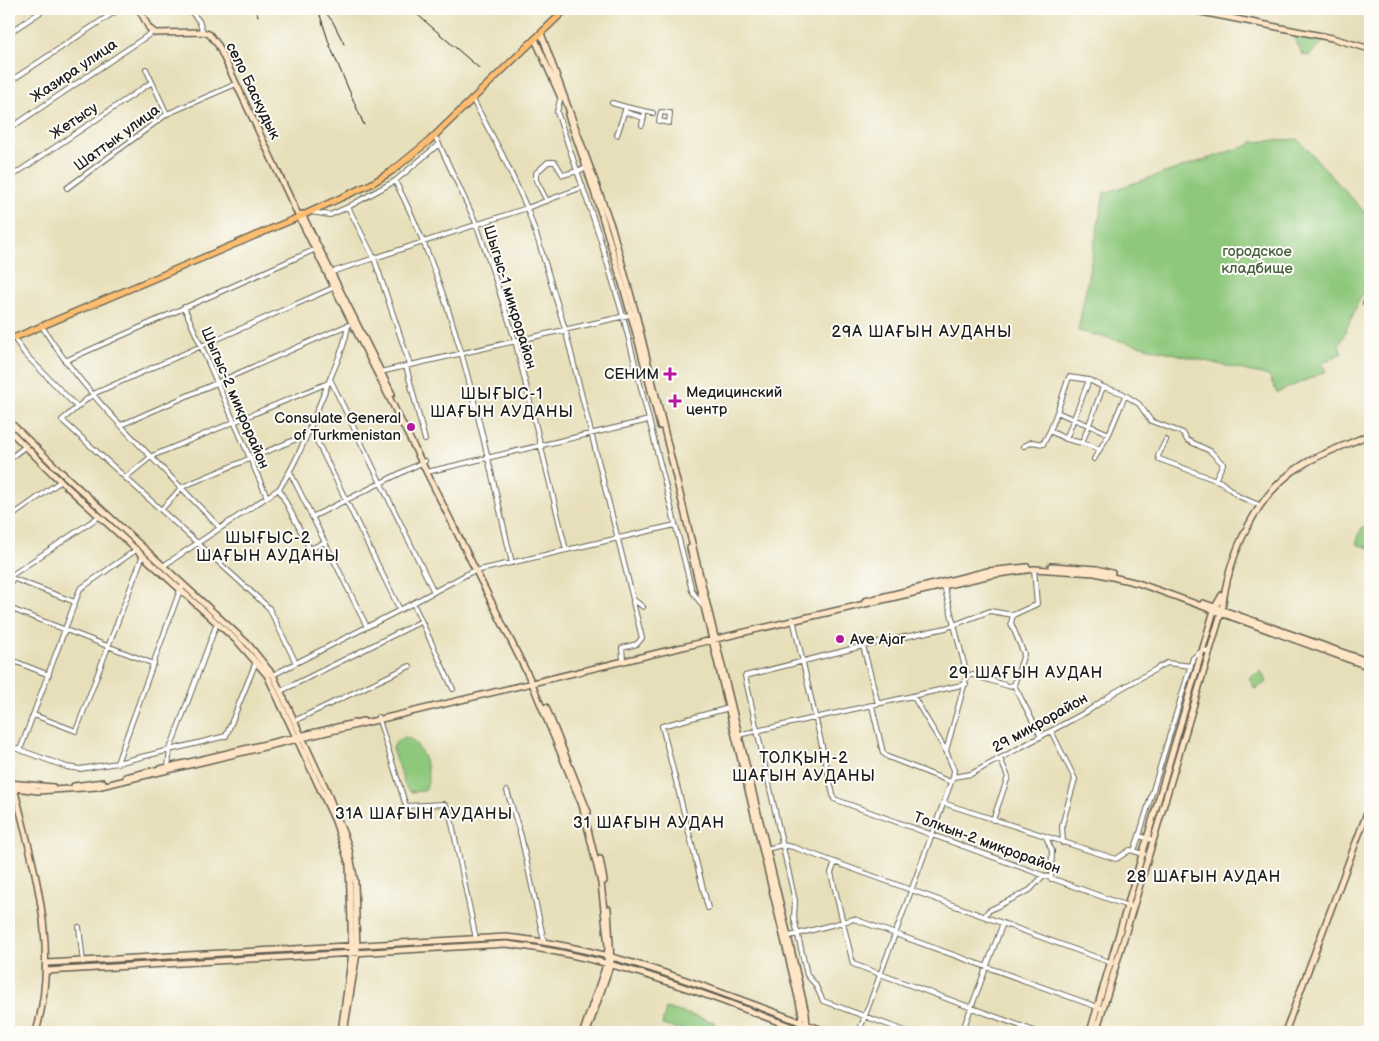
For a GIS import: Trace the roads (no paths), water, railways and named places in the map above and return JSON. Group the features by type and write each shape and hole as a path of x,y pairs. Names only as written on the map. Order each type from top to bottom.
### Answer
{"main road":[{"path":"139,9 153,32 161,34 203,32"},
{"path":"11,339 303,217 378,179 411,156 473,100 566,9"},
{"path":"1186,9 1332,38 1370,49"},
{"name":"село Баскудык","path":"203,32 209,34 218,45 296,208 303,217 330,272 352,324 379,372 532,680 585,802 603,872 610,924 609,963"},
{"path":"541,33 620,254 786,937"},
{"path":"535,39 562,94"},
{"path":"9,421 60,471 184,585 258,658 273,675 294,721 299,738"},
{"path":"9,430 55,476 258,658 276,690 326,789 348,846 355,882 355,953 343,1032"},
{"path":"1130,907 1210,652 1222,612 1224,593 1243,536 1259,505 1276,486 1305,463 1368,435"},
{"path":"55,476 60,471"},
{"path":"532,680 571,674 944,584 1034,568 1095,572 1150,586 1370,668"},
{"path":"1090,1032 1114,964 1144,854 1151,839 1214,609 1224,593"},
{"path":"1222,612 1370,662"},
{"path":"36,1032 41,1016 47,963 44,918 34,864 11,786 79,786 168,769 379,719 532,680 714,639"},
{"path":"754,804 767,849 804,1024"},
{"path":"1285,1032 1370,805"},
{"path":"47,963 506,937 544,941 609,955 668,974 828,1032"},
{"path":"543,948 544,941"},
{"path":"46,971 506,944 543,948 609,963 666,981 798,1031 804,1024"},
{"path":"583,1032 609,963"},
{"path":"587,1032 609,963"},
{"path":"1096,1032 1100,1008"}],"street":[{"path":"9,33 45,9"},
{"path":"9,82 119,9"},
{"path":"189,9 199,21 203,32"},
{"name":"Жазира улица","path":"9,129 153,32"},
{"path":"146,70 167,114"},
{"name":"Жетысу","path":"9,178 152,82"},
{"name":"Шаттык улица","path":"67,188 167,114 236,84"},
{"path":"562,94 556,112 583,187 623,316 692,591 707,610"},
{"path":"473,100 503,156 527,208 566,329 642,638 637,644 622,648 623,659"},
{"path":"612,103 653,113"},
{"path":"617,135 626,107"},
{"path":"642,125 644,111"},
{"path":"625,112 644,118"},
{"name":"Шыгыс-1 микрорайон","path":"434,135 440,144 476,223 514,340 566,550"},
{"path":"303,217 330,215 348,207 395,181 440,144"},
{"path":"547,201 536,180 536,173 548,162 552,161 563,175 589,168"},
{"path":"395,181 424,241 462,354 512,563"},
{"path":"330,272 527,208 583,187"},
{"path":"348,207 374,258 408,366 425,440"},
{"path":"64,361 317,248"},
{"path":"296,663 269,608 62,420 93,394 336,287"},
{"path":"1365,303 1370,309"},
{"name":"Шыгыс-2 микрорайон","path":"184,307 266,498"},
{"path":"379,372 634,314"},
{"path":"163,566 219,527 279,489 290,472 307,435 352,324"},
{"path":"121,425 352,324"},
{"path":"41,325 64,361 93,394 219,527"},
{"path":"11,339 77,407"},
{"path":"1024,446 1032,442 1043,444 1050,431 1069,377 1089,380 1125,396 1140,405 1151,420 1183,433 1187,440 1210,451 1223,464 1215,480"},
{"path":"1066,439 1089,380"},
{"path":"125,478 152,456 329,381"},
{"path":"329,381 381,482 434,592"},
{"path":"1082,443 1103,387"},
{"path":"1094,459 1109,434 1125,396"},
{"path":"1057,412 1109,434"},
{"path":"428,472 648,420"},
{"path":"310,427 400,610"},
{"path":"1050,431 1066,439 1100,449"},
{"path":"161,510 182,487 249,461 307,435"},
{"path":"1368,435 1370,447"},
{"path":"1166,440 1159,458 1215,480 1238,496 1259,505"},
{"path":"9,459 26,446"},
{"path":"312,517 423,462"},
{"path":"290,472 368,627"},
{"path":"9,518 61,481"},
{"path":"279,489 310,549 325,542"},
{"path":"1369,507 1370,499"},
{"path":"9,588 12,578 9,577 100,516"},
{"path":"273,675 478,570 675,525"},
{"path":"20,750 80,589 136,550"},
{"path":"34,715 76,731 143,556"},
{"path":"908,1032 821,999 815,984 807,975 793,913 795,901 745,676 954,625 990,611 1013,615 1037,604 1034,568"},
{"path":"12,578 75,602"},
{"path":"944,584 967,675 946,752"},
{"path":"117,763 180,590 184,585"},
{"path":"633,600 644,606"},
{"path":"413,603 420,622 453,689"},
{"path":"9,608 154,664"},
{"path":"1013,615 1010,623 1024,654 1014,685 1041,737"},
{"path":"794,619 816,718"},
{"path":"281,691 420,622"},
{"path":"168,769 170,749 217,623"},
{"path":"863,646 878,704"},
{"path":"1134,851 1193,658 1203,650 1210,652"},
{"path":"9,658 48,675"},
{"path":"9,746 73,768 117,763 226,736 258,658"},
{"name":"29 микрорайон","path":"952,780 972,774 1041,737 1088,711 1115,692 1168,663 1191,666"},
{"path":"294,721 410,666"},
{"path":"967,675 1008,686 1014,685"},
{"path":"737,735 966,684"},
{"path":"859,1032 944,803 954,770 946,752 913,696"},
{"path":"872,706 884,752 888,757 952,780"},
{"path":"708,908 662,726 731,708"},
{"name":"Толкын-2 микрорайон","path":"816,718 834,799 1130,907"},
{"path":"379,719 406,806 444,804 449,809 476,939"},
{"path":"1051,731 1075,779 1062,825 1063,843"},
{"path":"993,820 1008,777 1000,758"},
{"path":"507,791 519,828 544,941"},
{"path":"944,803 1116,859 1130,850 1144,854"},
{"path":"1139,836 1151,839"},
{"path":"1046,837 1052,851 1051,879"},
{"path":"767,849 782,845 793,847 911,888 1114,964"},
{"path":"835,862 830,873 853,964 1037,1032"},
{"path":"985,916 988,911 1030,890 1043,876"},
{"path":"786,937 854,918 1100,1008"},
{"path":"962,1032 1003,923"},
{"path":"79,926 83,962"},
{"path":"202,954 203,962"}],"railway":[{"path":"256,9 258,16"},
{"path":"318,9 330,46 364,125"},
{"path":"323,9 333,22 344,44"},
{"path":"411,9 479,68"}],"place":[{"name":"СЕНИМ","path":"670,374"},
{"name":"Медицинский центр","path":"675,401"},
{"name":"Consulate General of Turkmenistan","path":"411,427"},
{"name":"Ave Ajar","path":"840,639"}],"district":[{"name":"29А ШАҒЫН АУДАНЫ","path":"922,332"},
{"name":"ШЫҒЫС-1 ШАҒЫН АУДАНЫ","path":"502,403"},
{"name":"ШЫҒЫС-2 ШАҒЫН АУДАНЫ","path":"268,547"},
{"name":"29 ШАҒЫН АУДАН","path":"1026,673"},
{"name":"ТОЛҚЫН-2 ШАҒЫН АУДАНЫ","path":"804,767"},
{"name":"31А ШАҒЫН АУДАНЫ","path":"424,814"},
{"name":"31 ШАҒЫН АУДАН","path":"649,823"},
{"name":"28 ШАҒЫН АУДАН","path":"1204,877"}],"park label":[{"name":"городское кладбище","path":"1257,260"}]}
